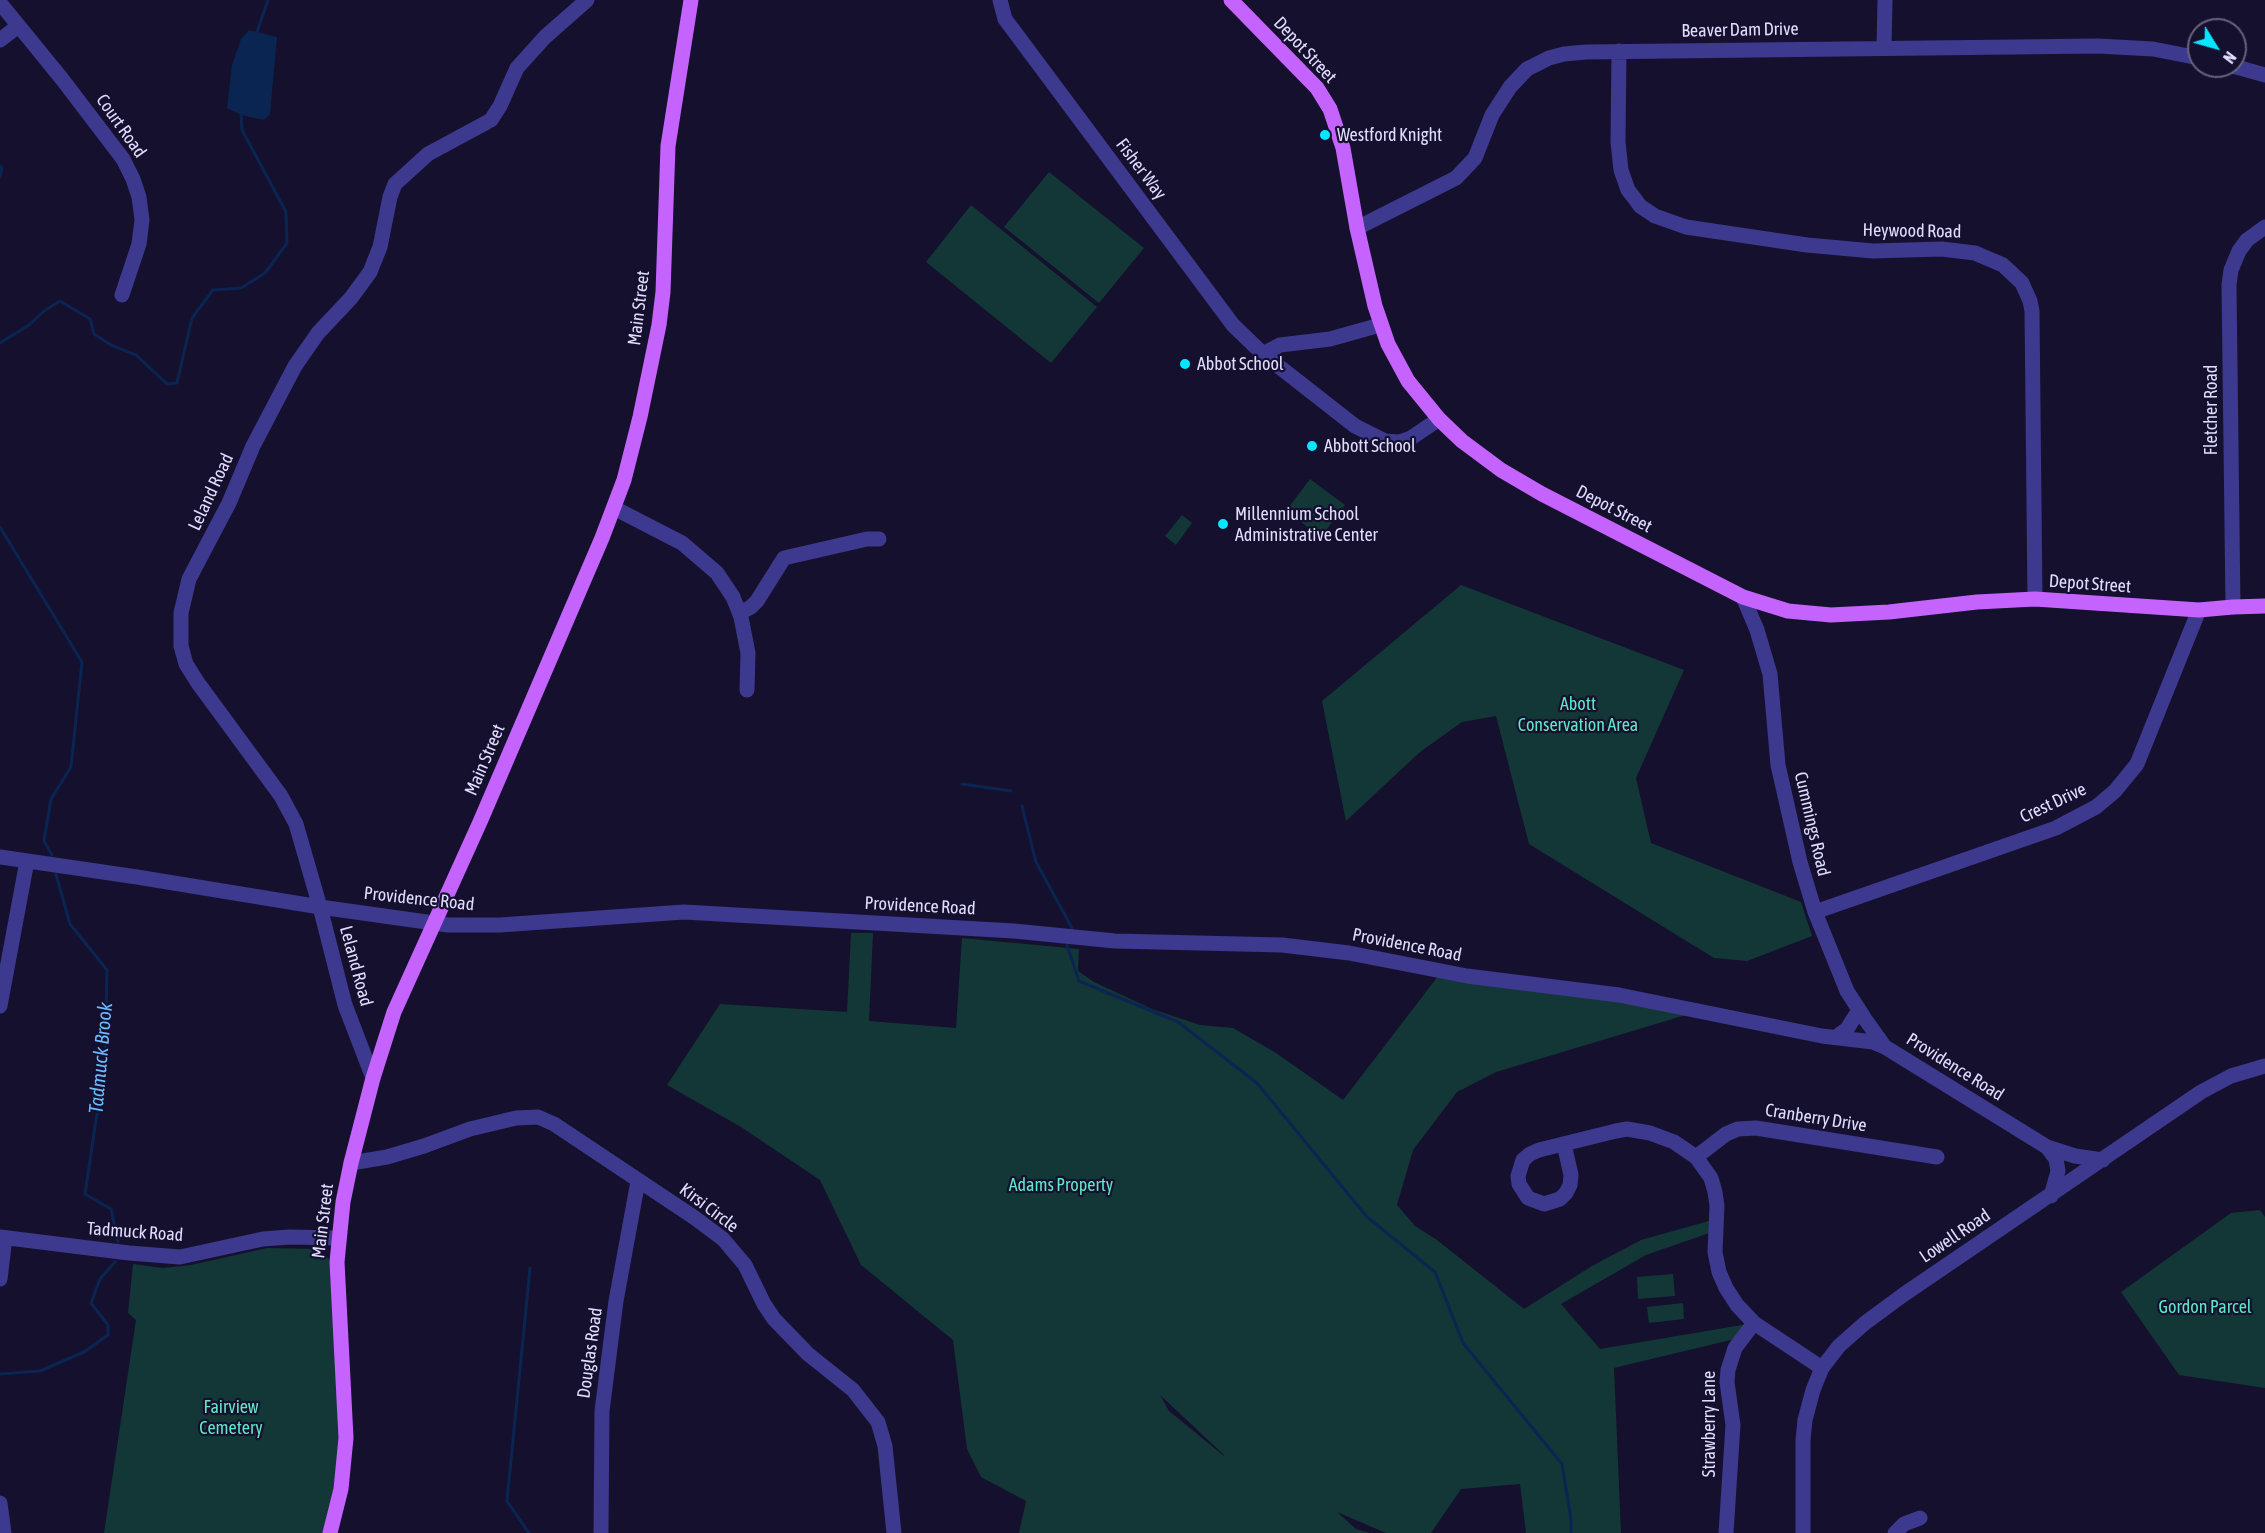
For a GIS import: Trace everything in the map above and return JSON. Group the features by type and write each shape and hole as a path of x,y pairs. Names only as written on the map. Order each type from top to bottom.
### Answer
{"main road":[{"name":"Main Street","path":"330,1533 341,1489 346,1438 339,1329 338,1238 351,1163 373,1078 394,1012 435,923 614,508 632,453 659,325 663,292 668,146 691,0"},
{"name":"Depot Street","path":"1231,0 1317,88 1330,109 1343,148 1357,228 1380,325 1397,364 1439,418 1478,454 1542,494 1743,597 1788,611 1831,615 2035,599 2199,610 2265,606"}],"street":[{"name":"Leland Road","path":"373,1078 345,1005 296,824 281,796 186,664 180,630 185,592 189,579 229,503 253,446 295,366 318,333 351,298 370,272 380,248 390,197 395,184 428,154 491,120 500,106 516,68 544,37 587,0"},
{"name":"Fisher Way","path":"1000,0 1005,19 1233,325 1263,354 1355,426 1385,441 1399,442 1411,438 1439,418"},
{"path":"1884,48 1885,0"},
{"name":"Court Road","path":"0,3 96,123 123,159 133,179 139,197 142,220 140,244 122,295"},
{"path":"0,40 18,27"},
{"name":"Beaver Dam Drive","path":"1357,228 1447,184 1462,172 1475,158 1500,100 1527,69 1564,54 1619,51 2098,46 2153,49 2187,56"},
{"name":"Heywood Road","path":"1619,51 1618,142 1621,170 1624,181 1640,206 1655,216 1686,227 1807,245 1873,250 1942,249 1975,253 1995,260 2010,269 2022,283 2032,311 2035,599"},
{"path":"2247,70 2265,75"},
{"name":"Fletcher Road","path":"2233,607 2229,285 2231,270 2239,251 2247,240 2265,227"},
{"path":"1263,354 1280,345 1330,339 1380,325"},
{"path":"614,508 659,529 701,557 717,573 733,597 740,613 748,653 747,690"},
{"path":"740,613 757,601 784,558 879,539"},
{"name":"Cummings Road","path":"1743,597 1758,630 1770,674 1778,765 1800,862 1815,912 1847,991 1885,1047"},
{"name":"Crest Drive","path":"1815,912 2056,828 2096,807 2115,791 2137,764 2199,610"},
{"name":"Providence Road","path":"0,857 448,925 500,925 684,912 1014,931 1115,941 1299,946 1349,953 1467,976 1619,995 1836,1037 1873,1042 1885,1047 2047,1147 2075,1156 2103,1160"},
{"path":"0,1006 27,861"},
{"path":"1836,1037 1847,1029 1859,1010"},
{"name":"Lowell Road","path":"1803,1533 1805,1420 1822,1368 1839,1346 1881,1311 2201,1092 2231,1076 2265,1066"},
{"name":"Kirsi Circle","path":"351,1163 387,1157 470,1129 516,1118 538,1117 554,1124 695,1218 723,1239 746,1265 764,1304 774,1319 808,1354 853,1390 878,1422 885,1446 894,1533"},
{"name":"Cranberry Drive","path":"1696,1157 1726,1134 1738,1129 1756,1128 1937,1157"},
{"path":"1564,1144 1616,1131 1638,1130 1674,1142 1696,1157 1711,1178 1715,1192 1717,1206 1715,1252 1719,1272 1731,1296 1754,1323 1822,1368"},
{"path":"2047,1147 2056,1159 2058,1171 2051,1196"},
{"name":"Douglas Road","path":"601,1533 602,1411 616,1301 638,1181"},
{"path":"0,1280 2,1238"},
{"name":"Tadmuck Road","path":"2,1238 180,1257 263,1239 338,1238"},
{"name":"Strawberry Lane","path":"1726,1533 1733,1425 1727,1382 1728,1370 1735,1348 1754,1323"},
{"path":"0,1503 4,1533"},
{"path":"1895,1533 1904,1524 1920,1518"}],"green space":[{"path":"1049,172 1144,248 1099,303 1004,227"},
{"path":"971,205 1097,307 1051,363 926,262"},
{"path":"1310,479 1345,505 1321,537 1286,511"},
{"path":"1182,515 1192,523 1176,545 1165,536"},
{"name":"Abott Conservation Area","path":"1461,585 1684,670 1636,778 1651,843 1801,902 1812,936 1747,961 1714,958 1529,844 1496,716 1462,722 1420,752 1346,821 1322,701"},
{"name":"Adams Property","path":"851,933 873,933 869,1021 956,1028 962,938 1079,949 1078,971 1094,982 1152,1009 1200,1025 1233,1028 1276,1053 1343,1100 1442,971 1699,1011 1496,1072 1457,1092 1413,1150 1397,1205 1415,1226 1437,1240 1524,1309 1592,1266 1641,1240 1716,1219 1715,1231 1646,1255 1561,1304 1600,1349 1754,1323 1743,1337 1614,1368 1621,1533 1526,1533 1520,1484 1461,1489 1431,1533 1386,1533 1337,1512 1356,1529 1370,1533 1019,1533 1026,1501 981,1477 967,1449 953,1340 861,1265 820,1180 741,1127 667,1085 720,1004 847,1012","holes":["1160,1395 1224,1455 1169,1411"]},
{"name":"Gordon Parcel","path":"2260,1210 2265,1217 2265,1388 2179,1375 2121,1292 2231,1213"},
{"name":"Fairview Cemetery","path":"267,1248 317,1249 329,1259 341,1419 338,1469 324,1533 104,1533 136,1320 128,1313 133,1264 163,1268 191,1265"},
{"path":"1673,1274 1675,1296 1638,1299 1637,1277"},
{"path":"1683,1303 1684,1319 1649,1323 1647,1307"}],"water":[{"path":"249,30 277,37 270,114 264,120 241,115 227,108 232,65 241,39"}],"waterway":[{"path":"257,32 268,0"},
{"path":"0,343 29,325 44,311 60,301 90,319 94,334 111,345 136,355 167,384 177,383 192,318 213,290 241,288 265,273 287,243 286,212 242,130 241,115"},
{"path":"0,166 2,168 0,177"},
{"name":"Tadmuck Brook","path":"0,527 82,662 71,767 51,799 44,841 52,855"},
{"path":"962,784 1011,791"},
{"path":"1022,806 1036,862 1072,928"},
{"name":"Tadmuck Brook","path":"56,874 70,924 107,970 105,1060 85,1194 111,1209 118,1242"},
{"path":"1067,945 1079,981 1178,1022 1257,1083 1367,1217 1435,1272 1463,1343 1562,1464 1571,1519 1571,1533"},
{"name":"Tadmuck Brook","path":"0,1374 40,1371 84,1352 108,1335 108,1325 91,1303 100,1279 115,1262"},
{"path":"529,1533 507,1501 530,1268"}],"place":[{"name":"Westford Knight","path":"1325,135"},
{"name":"Abbot School","path":"1185,364"},
{"name":"Abbott School","path":"1312,446"},
{"name":"Millennium School Administrative Center","path":"1223,524"}]}
